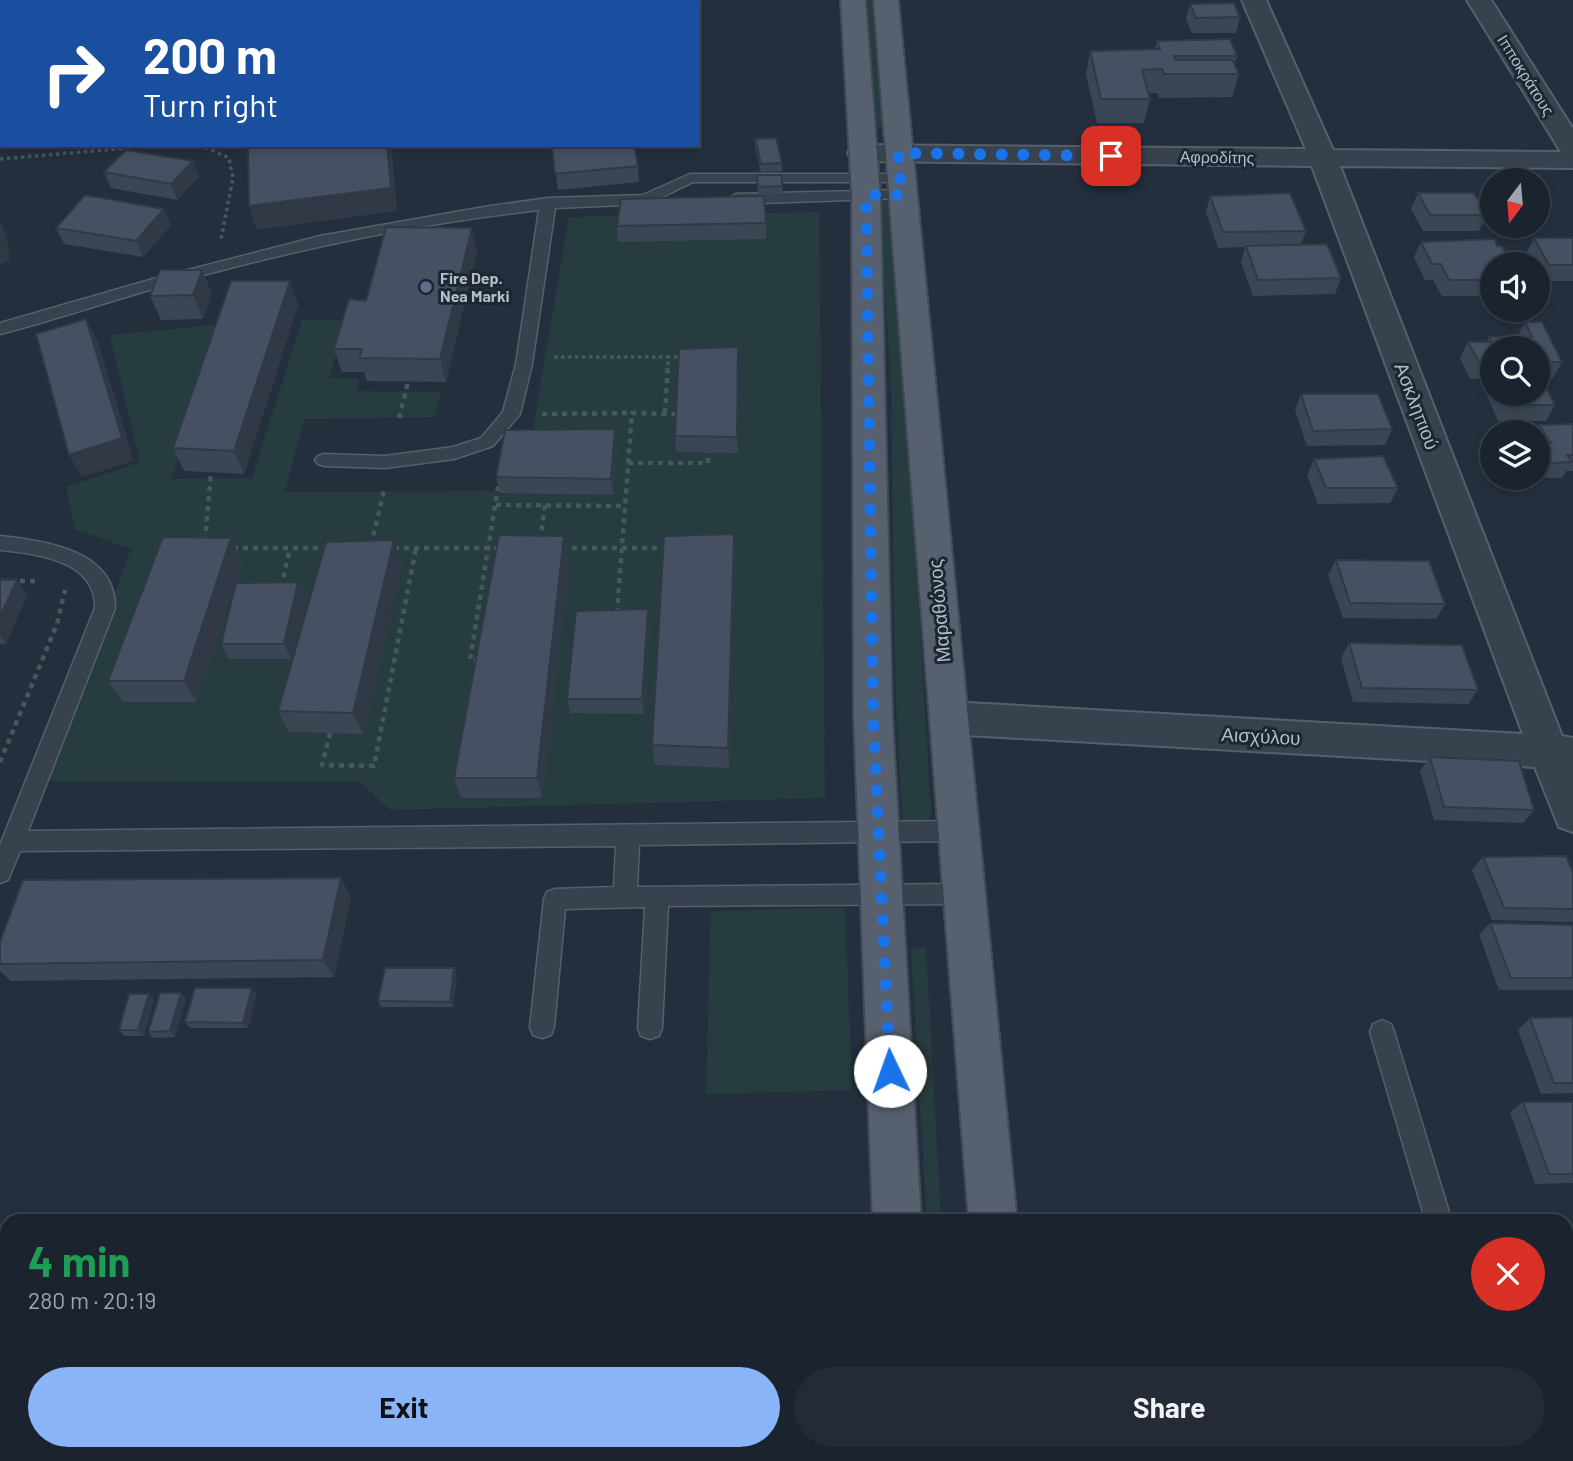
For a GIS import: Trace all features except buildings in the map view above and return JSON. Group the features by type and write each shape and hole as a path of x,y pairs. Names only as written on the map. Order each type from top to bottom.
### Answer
{"main road":[{"path":"853,0 864,175 872,703 878,832 861,893 896,1214"},
{"name":"Μαραθώνος","path":"886,0 992,1214"}],"street":[{"name":"Ασκληπιού","path":"1254,0 1322,158 1561,753 1573,815"},
{"name":"Ιπποκράτους","path":"1479,0 1573,150"},
{"name":"Αφροδίτης","path":"864,175 1322,158 1573,160"},
{"name":"Αισχύλου","path":"949,718 1561,753"}],"lane":[{"path":"719,199 811,199 864,175"},
{"path":"646,200 690,178 901,175"},
{"path":"811,178 811,199"},
{"path":"0,329 215,268 317,243 474,212 548,203 682,199"},
{"path":"324,460 385,462 454,453 487,442 511,414 524,357 548,203"},
{"path":"0,543 75,561 95,573 105,589 105,608 0,873"},
{"path":"13,841 958,831"},
{"path":"625,897 628,836"},
{"path":"542,1027 555,899 861,893 964,894"},
{"path":"650,1028 657,896"},
{"path":"1382,1032 1437,1214"}],"path":[{"path":"0,159 140,147"},
{"path":"197,147 207,148 229,158 233,178 215,268"},
{"path":"524,357 682,357"},
{"path":"665,413 668,357"},
{"path":"399,418 408,382"},
{"path":"616,624 632,413"},
{"path":"486,660 470,660 511,414 678,414"},
{"path":"628,463 708,463 708,452"},
{"path":"204,548 211,472"},
{"path":"384,491 370,548 513,548"},
{"path":"496,505 625,506"},
{"path":"539,548 545,505"},
{"path":"229,548 330,548"},
{"path":"278,598 290,548"},
{"path":"330,733 323,765 374,766 416,548"},
{"path":"552,548 675,548"},
{"path":"0,581 41,581"},
{"path":"0,762 57,624 65,589 53,585"}],"green space":[{"path":"864,0 874,0 883,125 880,128 873,127"},
{"path":"883,199 891,202 906,389 931,814 925,824 903,824 899,770 891,394 878,203"},
{"path":"819,212 825,798 390,810 360,782 47,781 131,549 75,529 66,487 140,462 110,335 234,323 171,479 252,478 302,320 346,320 329,378 359,379 357,391 441,392 435,417 304,419 285,492 486,491 613,495 530,446 569,217"},
{"path":"845,908 852,1090 706,1094 711,911"},
{"path":"926,947 941,1214 927,1214 911,949"}],"place":[{"name":"Fire Dep. Nea Marki","path":"426,287"}],"route":[{"path":"890,1071 873,716 866,195 902,195 898,153 1111,156"}]}
